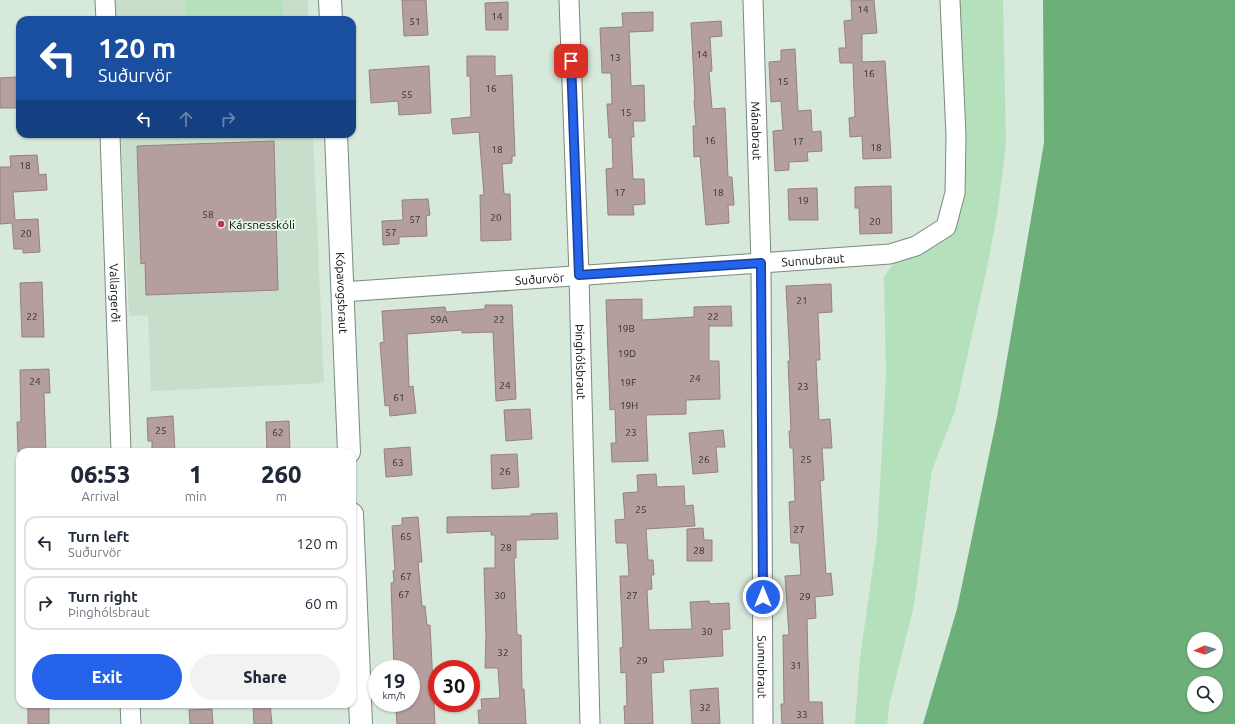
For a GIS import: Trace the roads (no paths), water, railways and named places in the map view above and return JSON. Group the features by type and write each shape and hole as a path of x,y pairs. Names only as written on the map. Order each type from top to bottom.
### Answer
{"street":[{"path":"105,0 106,16"},
{"path":"330,0 331,16"},
{"name":"Þinghólsbraut","path":"569,0 579,275 590,724"},
{"name":"Mánabraut","path":"753,0 761,263"},
{"name":"Sunnubraut","path":"763,724 761,263 890,254 916,246 946,227 956,193 956,136 950,0"},
{"name":"Vallargerði","path":"110,138 121,448"},
{"name":"Kópavogsbraut","path":"336,138 349,448"},
{"name":"Suðurvör","path":"342,292 761,263"},
{"path":"356,607 361,724"},
{"path":"130,708 131,724"}],"place":[{"name":"Kársnesskóli","path":"221,224"}]}
